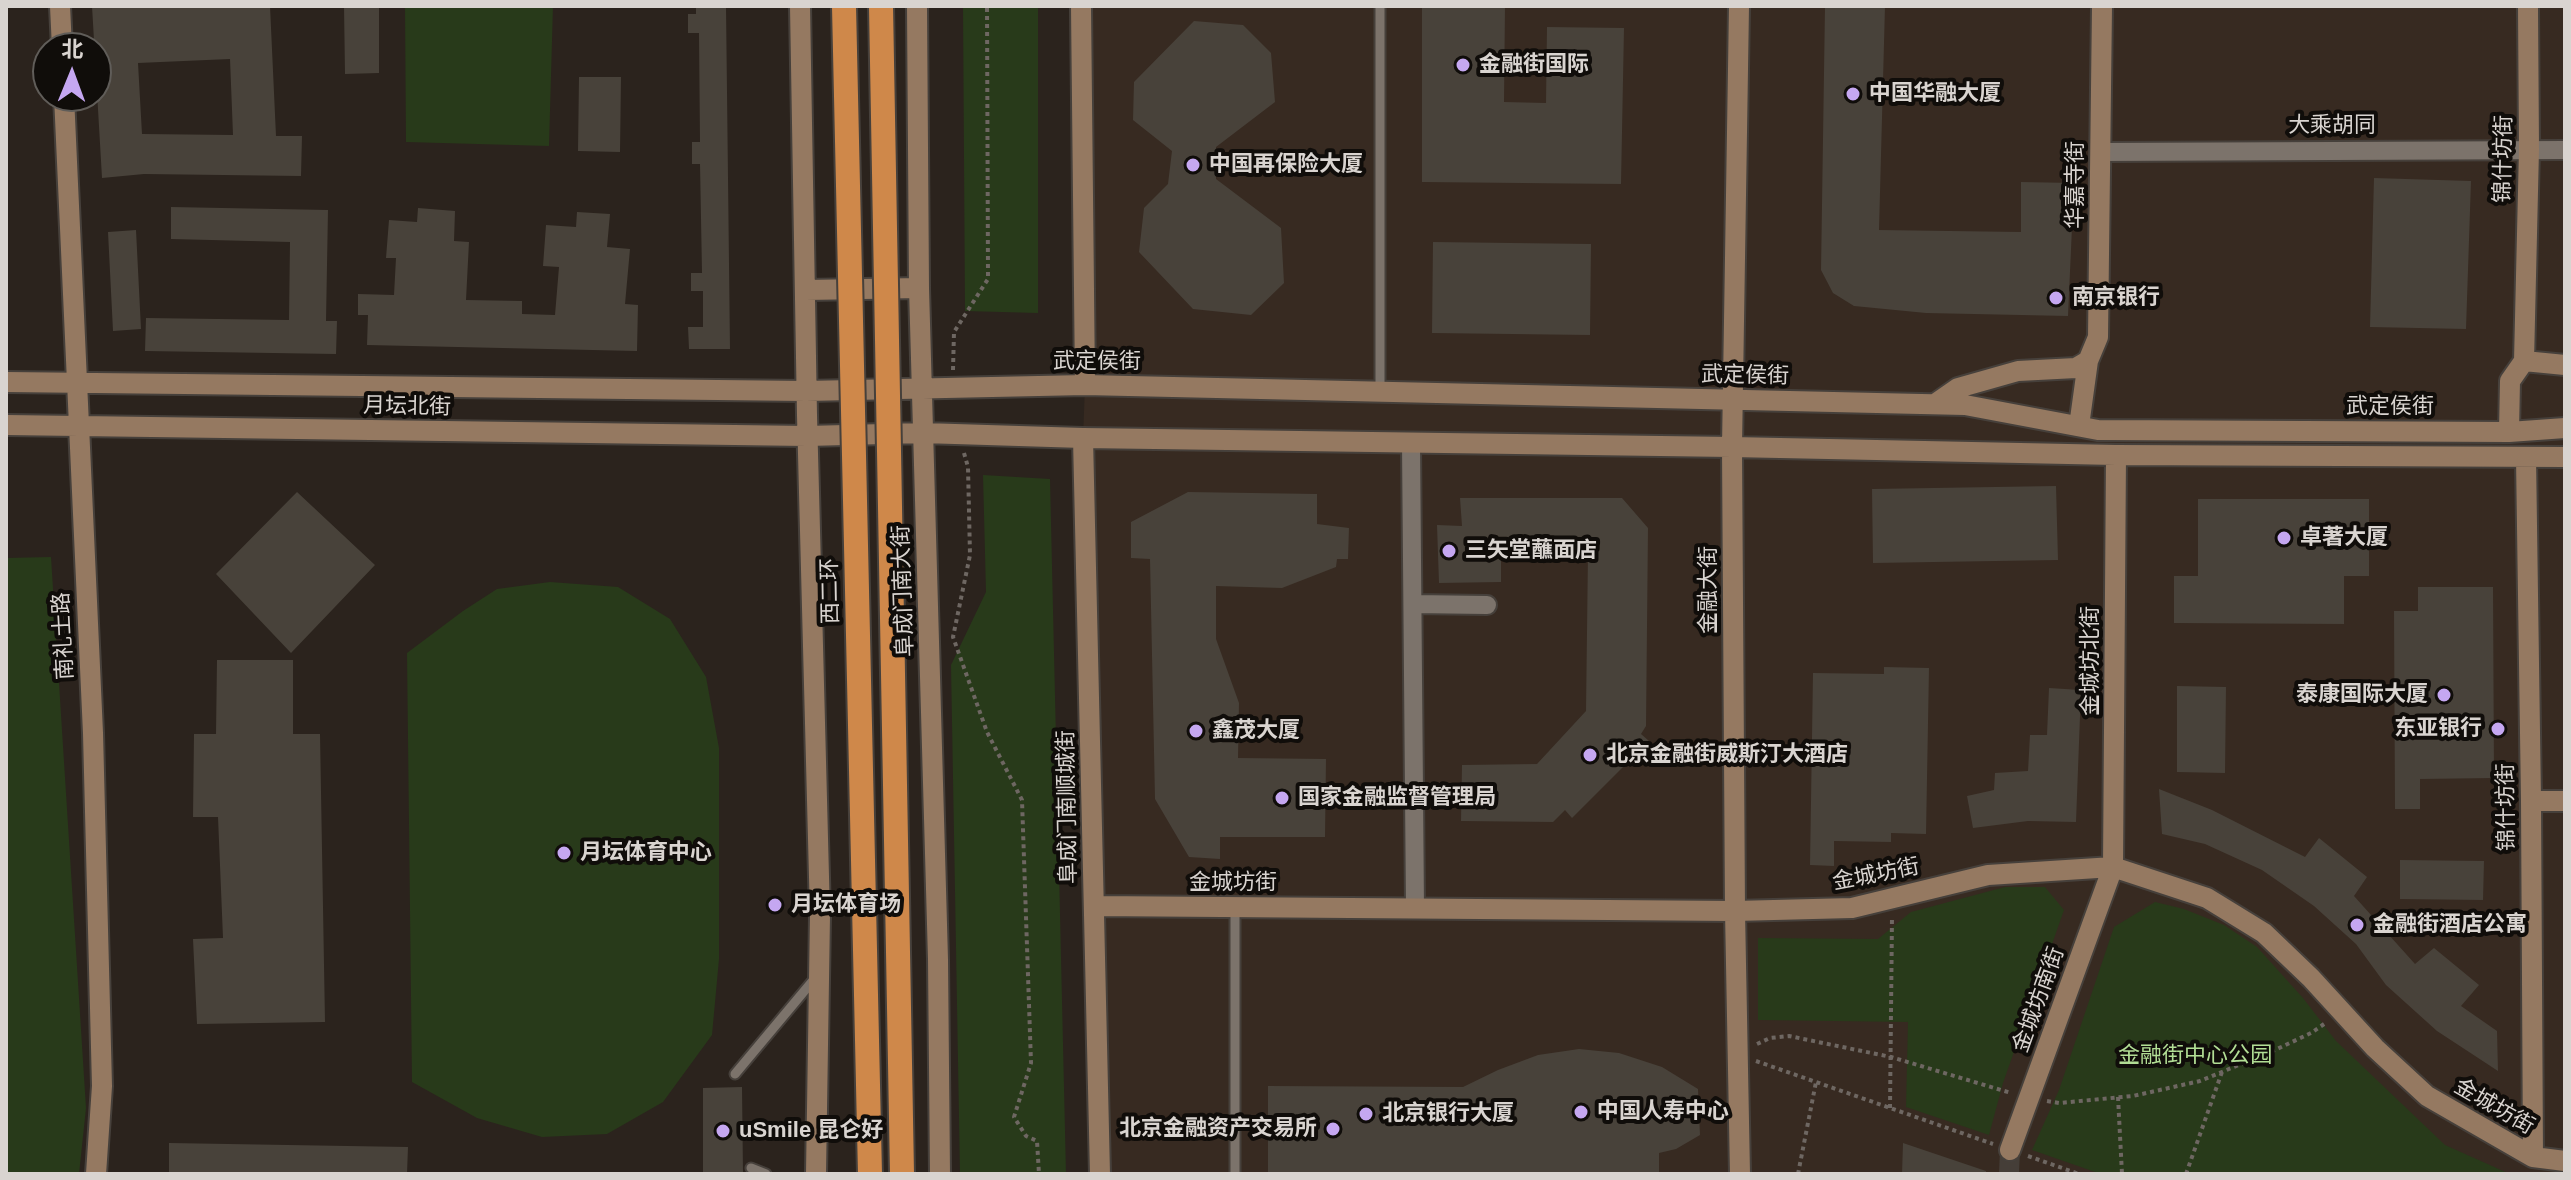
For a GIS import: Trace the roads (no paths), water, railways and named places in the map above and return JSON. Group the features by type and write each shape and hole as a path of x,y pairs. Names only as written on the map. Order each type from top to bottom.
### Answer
{"highway":[{"name":"西二环","path":"844,6 870,1174"},
{"path":"881,6 902,1174"}],"street":[{"path":"60,6 61,32"},
{"path":"800,6 806,391 820,915 816,1174"},
{"name":"阜成门南大街","path":"917,6 919,288 938,959 940,1174"},
{"path":"1081,6 1085,385"},
{"name":"金融大街","path":"1739,6 1732,447 1740,1174"},
{"name":"华嘉寺街","path":"2079,426 2088,361 2098,337 2102,6"},
{"name":"锦什坊街","path":"2509,432 2510,381 2524,361 2529,149 2528,6"},
{"name":"南礼士路","path":"65,112 93,733 102,1086 96,1174"},
{"name":"大乘胡同","path":"2100,152 2565,150"},
{"path":"806,290 919,288"},
{"path":"1935,404 1958,388 2018,371 2076,368 2088,361"},
{"path":"2524,361 2565,365"},
{"name":"月坛北街","path":"6,382 806,391 922,387"},
{"name":"武定侯街","path":"922,387 1085,385 1965,405 2098,430 2509,432 2565,428"},
{"name":"月坛北街","path":"6,425 807,436 923,433"},
{"path":"923,433 2116,455 2565,457"},
{"name":"阜成门南顺城街","path":"1083,438 1100,1174"},
{"path":"1411,443 1415,908"},
{"name":"金城坊北街","path":"2113,867 2116,455"},
{"name":"锦什坊街","path":"2526,457 2533,1157"},
{"path":"1413,604 1487,605"},
{"path":"2531,801 2565,801"},
{"name":"金城坊街","path":"1094,906 1735,911 1852,908 1988,875 2113,867 2207,898 2264,933 2375,1048 2427,1096 2533,1157 2565,1161"},
{"name":"金城坊南街","path":"2010,1150 2113,867"}],"lane":[{"path":"1380,6 1380,391"},
{"path":"1235,907 1235,1174"},
{"path":"735,1074 818,975"},
{"path":"751,1168 766,1174"}],"tunnel":[{"path":"2009,1174 2010,1150"}],"place":[{"name":"金融街国际","path":"1463,65"},
{"name":"中国华融大厦","path":"1853,94"},
{"name":"中国再保险大厦","path":"1193,165"},
{"name":"南京银行","path":"2056,298"},
{"name":"卓著大厦","path":"2284,538"},
{"name":"三矢堂蘸面店","path":"1449,551"},
{"name":"泰康国际大厦","path":"2444,695"},
{"name":"东亚银行","path":"2498,729"},
{"name":"鑫茂大厦","path":"1196,731"},
{"name":"北京金融街威斯汀大酒店","path":"1590,755"},
{"name":"国家金融监督管理局","path":"1282,798"},
{"name":"月坛体育中心","path":"564,853"},
{"name":"月坛体育场","path":"775,905"},
{"name":"金融街酒店公寓","path":"2357,925"},
{"name":"中国人寿中心","path":"1581,1112"},
{"name":"北京银行大厦","path":"1366,1114"},
{"name":"北京金融资产交易所","path":"1333,1129"},
{"name":"uSmile 昆仑好","path":"723,1131"}],"park label":[{"name":"金融街中心公园","path":"2195,1056"}]}
